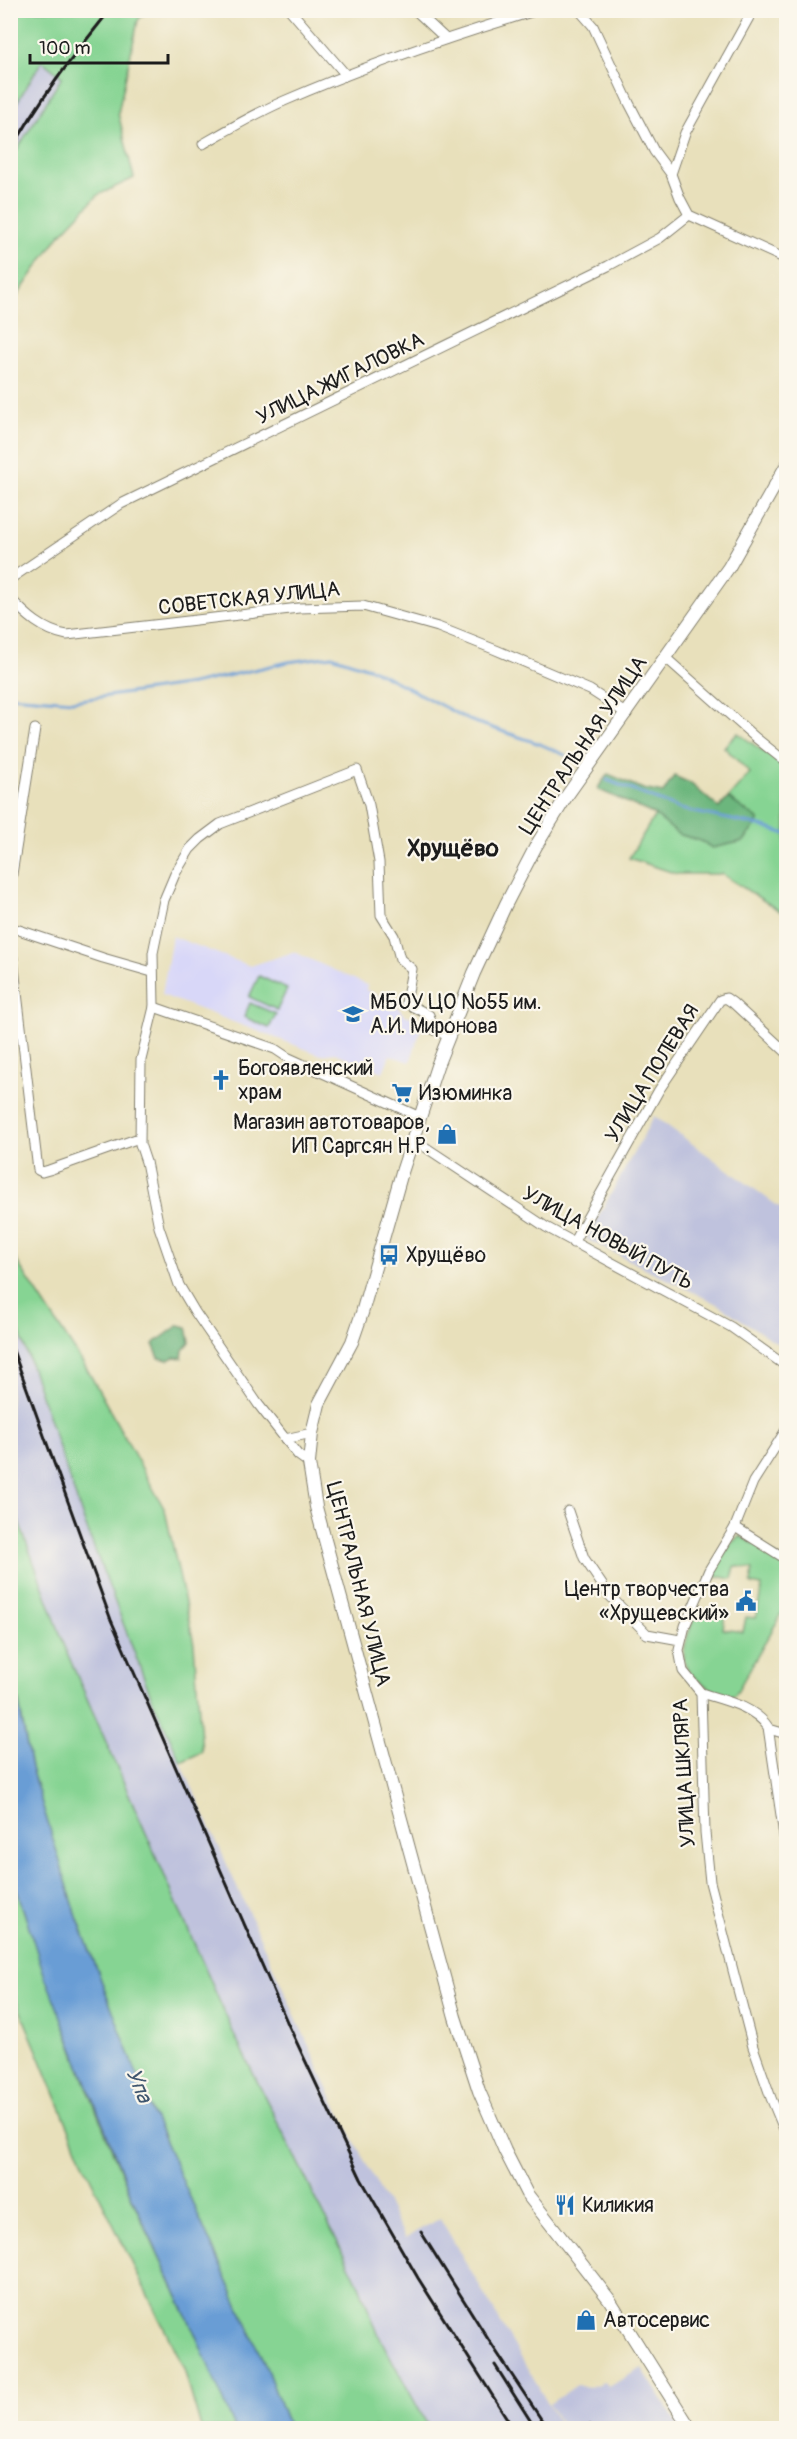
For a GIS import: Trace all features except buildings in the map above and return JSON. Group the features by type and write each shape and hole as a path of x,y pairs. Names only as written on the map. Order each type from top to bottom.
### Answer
{"main road":[{"name":"ЦЕНТРАЛЬНАЯ УЛИЦА","path":"690,2428 609,2299 527,2194 479,2091 460,2037 401,1824 316,1507 309,1463 312,1433 319,1404 352,1342 420,1117 449,1036 486,945 541,838 591,761 627,714 729,567 786,466"}],"street":[{"path":"290,10 346,75"},
{"path":"415,10 446,39"},
{"path":"579,10 593,26 629,103 654,152 671,174 689,215 786,259"},
{"path":"671,174 685,133 753,10"},
{"path":"203,144 268,108 346,75 446,39 536,11"},
{"name":"УЛИЦА ЖИГАЛОВКА","path":"10,579 121,504 608,266 660,238 689,215"},
{"name":"СОВЕТСКАЯ УЛИЦА","path":"10,598 38,624 67,635 299,608 347,605 373,608 438,627 590,690 627,714"},
{"path":"666,658 786,762"},
{"path":"10,886 36,729"},
{"path":"309,1463 298,1455 245,1385 181,1289 159,1227 139,1138 141,1060 154,1007 153,953 164,900 174,874 195,844 220,824 357,770 369,805 380,862 381,915 394,936 399,957 412,969 406,1003 429,1015 434,1029 449,1036"},
{"path":"10,927 152,972"},
{"path":"10,934 37,1166 41,1172 139,1138"},
{"name":"УЛИЦА ПОЛЕВАЯ","path":"573,1243 659,1090 720,1000 726,998 734,1003 786,1052"},
{"path":"154,1007 276,1049 287,1057 420,1117"},
{"name":"УЛИЦА НОВЫЙ ПУТЬ","path":"413,1139 573,1243 731,1327 786,1366"},
{"name":"УЛИЦА ШКЛЯРА","path":"786,1430 753,1482 735,1527 709,1570 680,1640 679,1653 683,1671 701,1693 705,1832 709,1875 753,2047 786,2134"},
{"path":"285,1439 312,1433"},
{"path":"568,1511 584,1558 609,1595 647,1634 680,1640"},
{"path":"735,1527 786,1559"},
{"path":"701,1693 744,1708 761,1719 769,1730 786,1849"},
{"path":"769,1730 786,1734"}],"shaded area":[{"path":"42,61 62,77 11,159 10,112"},
{"path":"172,936 250,966 294,952 367,985 366,990 395,1004 405,1015 424,1021 410,1062 390,1055 383,1072 335,1053 321,1055 162,995"},
{"path":"654,1116 786,1212 786,1349 717,1304 586,1239"},
{"path":"10,1307 85,1524 151,1696 335,2104 405,2238 440,2218 562,2428 429,2428 379,2336 359,2285 236,2039 141,1824 68,1655 11,1498"},
{"path":"642,2368 680,2428 564,2428 549,2404 577,2385 587,2388 604,2382 608,2387"}],"green space":[{"path":"11,10 147,11 138,20 118,113 134,178 98,195 58,237 11,305 11,159 62,77 42,61 11,112"},
{"path":"738,733 786,768 786,915 722,874 677,874 629,858 655,815 678,834 701,841 712,848 744,841 759,820 728,798 750,773 724,747"},
{"path":"608,774 643,789 663,793 674,776 690,783 719,808 728,798 759,820 744,841 712,848 701,841 678,834 655,815 597,789"},
{"path":"259,976 287,989 277,1010 249,997"},
{"path":"250,1003 276,1014 269,1028 244,1017"},
{"path":"10,1251 88,1371 165,1510 194,1644 202,1752 181,1762 151,1696 85,1524 11,1307"},
{"path":"179,1325 187,1327 190,1342 183,1350 182,1358 174,1357 168,1360 159,1358 153,1344"},
{"path":"10,1498 68,1655 236,2039 359,2285 379,2336 429,2428 289,2428 266,2367 150,2108 77,1917 31,1768 11,1658"},
{"path":"740,1536 786,1562 786,1606 735,1695 728,1698 711,1689 690,1672 685,1664 684,1654 697,1610 725,1614 723,1629 743,1632 746,1617 756,1618 762,1586 751,1584 753,1569 735,1566 732,1579 711,1575 730,1544"},
{"path":"10,1871 38,1953 114,2156 211,2369 235,2428 201,2428 184,2369 85,2167 11,1988"}],"water":[{"name":"Упа","path":"10,1658 31,1768 77,1917 150,2108 266,2367 289,2428 235,2428 193,2329 131,2195 44,1974 11,1871"}],"waterway":[{"path":"10,696 73,701 192,684 288,662 332,656 372,669 469,720 565,755"},
{"path":"607,780 680,809 761,826 786,834"}],"railway":[{"path":"10,153 44,97 110,10"},
{"path":"10,1342 111,1620 288,2024 361,2179 418,2278 513,2428"},
{"path":"421,2232 547,2428"},
{"path":"495,2365 535,2428"}],"place":[{"name":"МБОУ ЦО №55 им. А.И. Миронова","path":"353,1014"},
{"name":"Богоявленский храм","path":"221,1080"},
{"name":"Изюминка","path":"402,1093"},
{"name":"Магазин автотоваров, ИП Саргсян Н.Р.","path":"447,1134"},
{"name":"Хрущёво","path":"389,1255"},
{"name":"Центр творчества «Хрущевский»","path":"746,1601"},
{"name":"Киликия","path":"565,2205"},
{"name":"Автосервис","path":"586,2320"}],"district":[{"name":"Хрущёво","path":"453,848"}]}
